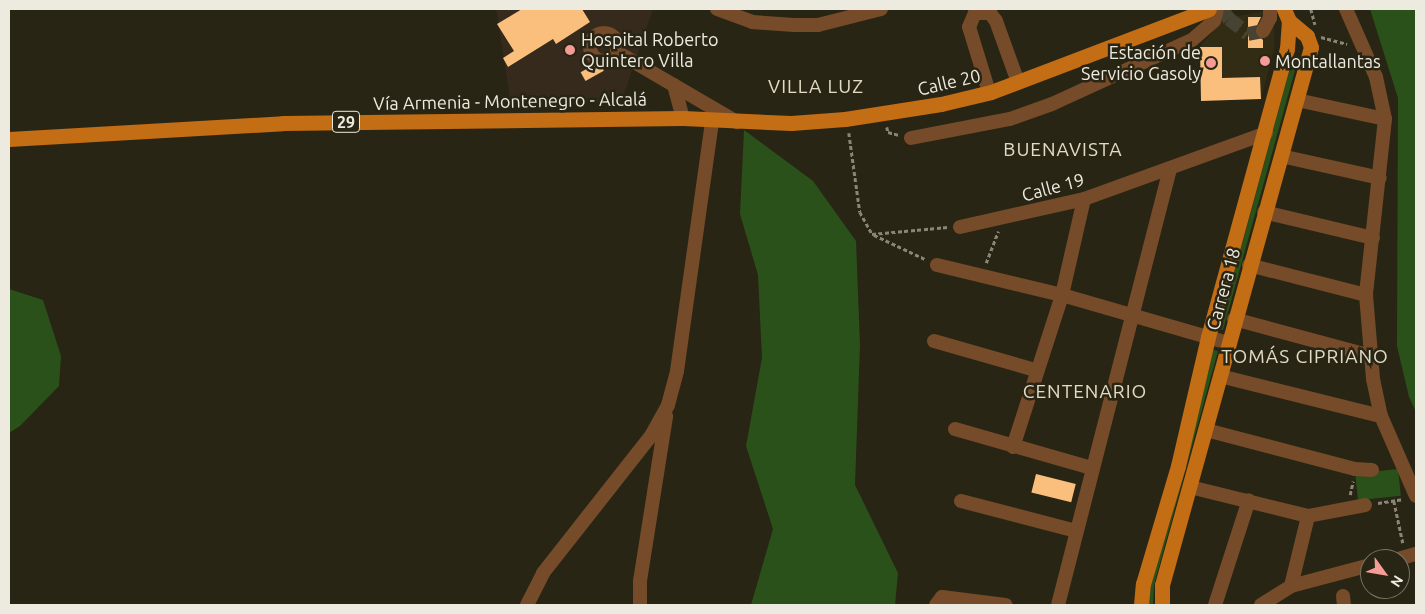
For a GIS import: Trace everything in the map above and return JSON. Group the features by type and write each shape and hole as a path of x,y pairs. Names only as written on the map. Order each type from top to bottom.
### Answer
{"main road":[{"name":"Calle 20","path":"683,118 738,122 845,119 933,106 989,92 1018,82 1208,9"},
{"name":"Carrera 18","path":"1162,605 1162,586 1206,430 1248,265 1311,47 1312,32 1287,15"},
{"name":"Carrera 18","path":"1141,605 1143,584 1178,466 1208,337 1266,133 1287,49 1287,15"},
{"name":"Vía Armenia - Montenegro - Alcalá","path":"9,139 283,123 683,118"}],"street":[{"path":"717,9 752,22 788,25 818,24 880,9"},
{"path":"911,138 1010,120 1052,104 1192,40 1214,21 1218,9"},
{"path":"1263,31 1270,18 1270,9"},
{"path":"1346,9 1376,77 1385,119 1366,295 1371,356 1381,416 1416,496"},
{"path":"989,92 969,27 975,13 990,14 996,21 1018,82"},
{"path":"617,52 738,122"},
{"path":"674,85 683,118"},
{"path":"1297,100 1385,119"},
{"path":"640,605 640,581 668,405 677,371 712,121"},
{"name":"Calle 19","path":"960,227 1002,220 1084,199 1266,133"},
{"path":"1281,156 1380,178"},
{"path":"1058,605 1170,169"},
{"path":"1013,447 1035,370 1062,296 1084,199"},
{"path":"1264,212 1373,238"},
{"path":"937,265 1062,296 1228,343"},
{"path":"1248,265 1366,295"},
{"path":"1234,319 1371,356"},
{"path":"934,341 1035,370"},
{"path":"1220,376 1381,416"},
{"path":"528,605 543,573 651,436 668,405"},
{"path":"955,429 1092,468"},
{"path":"1206,430 1355,469 1372,470"},
{"path":"1190,487 1308,516 1365,505"},
{"path":"1215,605 1249,500"},
{"path":"961,501 1076,530"},
{"path":"1291,586 1308,516"},
{"path":"1261,605 1291,586 1360,568"},
{"path":"936,605 942,597 1003,605"}],"path":[{"path":"1311,9 1312,32 1363,50"},
{"path":"845,119 850,136 860,212 872,234 937,265"},
{"path":"981,277 1002,220"},
{"path":"872,234 960,227"},
{"path":"1348,508 1355,469"},
{"path":"1365,505 1416,496"},
{"path":"1394,501 1405,549"}],"shaded area":[{"name":"Hospital Roberto Quintero Villa","path":"496,9 653,9 621,103 511,105"},
{"path":"1274,9 1274,50 1261,99 1201,101 1200,47 1223,19"}],"green space":[{"path":"1370,9 1416,9 1416,412 1409,397 1397,346 1398,98"},
{"path":"1292,61 1297,63 1223,330 1219,329"},
{"path":"744,130 813,181 856,241 860,345 855,485 898,573 895,605 751,605 773,529 746,446 762,358 758,275 740,214"},
{"path":"9,289 43,300 61,356 59,386 20,426 9,433"},
{"path":"1213,350 1218,351 1154,585 1153,605 1148,605 1150,585 1171,519"},
{"path":"1398,469 1401,496 1358,500 1355,473"}],"building":[{"path":"522,9 582,9 590,22 556,44 553,39 508,67 503,58 514,51 497,24"},
{"name":"Estación de Servicio Gasoly","path":"1248,17 1261,17 1254,32 1263,40 1263,48 1248,48"},
{"path":"1200,47 1222,47 1222,78 1260,77 1261,99 1201,101"},
{"path":"599,62 604,71 585,81 581,72"},
{"path":"1036,474 1076,484 1071,502 1031,492"}],"tunnel":[{"path":"1221,9 1229,19 1248,34 1263,31"}],"place":[{"name":"Hospital Roberto Quintero Villa","path":"570,50"},
{"name":"Montallantas","path":"1265,61"},
{"name":"Estación de Servicio Gasoly","path":"1211,63"}],"district":[{"name":"VILLA LUZ","path":"816,87"},
{"name":"BUENAVISTA","path":"1063,150"},
{"name":"TOMÁS CIPRIANO","path":"1305,357"},
{"name":"CENTENARIO","path":"1085,392"}]}
